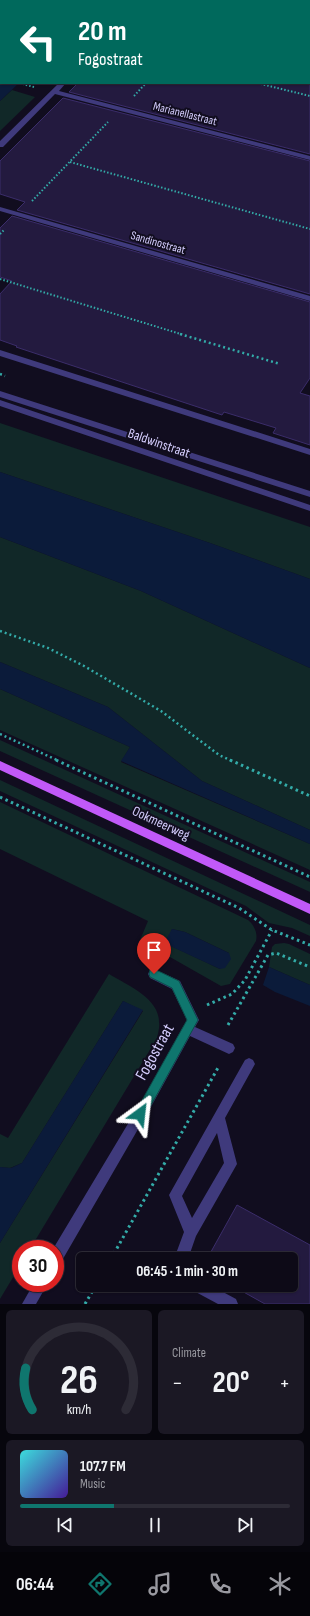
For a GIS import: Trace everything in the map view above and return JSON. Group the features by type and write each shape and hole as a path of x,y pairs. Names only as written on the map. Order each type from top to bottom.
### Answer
{"main road":[{"name":"Ookmeerweg","path":"0,765 310,909"}],"street":[{"path":"0,146 62,84"},
{"name":"Marianellastraat","path":"54,92 310,158"},
{"name":"Sandinostraat","path":"0,209 310,299"},
{"path":"0,353 310,452"},
{"name":"Baldwinstraat","path":"0,394 310,494"},
{"name":"Baldwinstraat","path":"0,403 310,508"},
{"name":"Fogostraat","path":"64,1244 148,1101 193,1020 176,985 154,974"},
{"path":"187,1029 229,1048"},
{"path":"191,1232 175,1195 249,1064"},
{"path":"184,1252 191,1232 231,1164 219,1118"},
{"path":"29,1304 36,1292"},
{"path":"210,1292 231,1304"}],"path":[{"path":"0,234 145,84"},
{"path":"261,84 310,96"},
{"path":"70,162 310,229"},
{"path":"0,279 280,364"},
{"path":"0,631 48,648 84,666 161,711 219,754 310,796"},
{"path":"0,734 310,877"},
{"path":"0,797 239,908 272,930 310,945"},
{"path":"189,1012 232,994 245,980 272,930"},
{"path":"115,1252 229,1048 228,1025 268,955 276,953 310,967"},
{"path":"85,1304 92,1292"}],"green space":[{"path":"12,90 35,97 0,131 0,101"},
{"path":"0,423 310,527 310,579 210,543 0,472"},
{"path":"0,537 141,591 310,668 310,830 202,781 108,707 0,662"},
{"path":"0,689 130,747 121,762 310,844 310,870 0,730"},
{"path":"0,740 310,882 310,892 0,751"},
{"path":"0,780 310,925 310,936 292,928 269,923 246,906 0,791"},
{"path":"0,802 248,920 255,929 256,941 230,984 221,986 140,940 148,921 0,849","holes":["172,929 185,932 229,953 220,969 167,944"]},
{"path":"284,943 310,954 310,985 269,967 272,947 275,944"},
{"path":"109,974 141,993 148,999 158,1013 159,1030 157,1038 35,1240 12,1240 12,1279 0,1299 0,1243 143,1011 123,1001 22,1163 10,1168 0,1167 0,1134 8,1138"}],"water":[{"path":"0,84 18,84 0,101"},
{"path":"0,472 210,543 310,579 310,668 141,591 0,537"},
{"path":"0,662 108,707 202,781 310,830 310,844 121,761 130,747 0,689"},
{"path":"172,929 185,932 229,953 231,959 225,968 220,969 166,944 167,938"},
{"path":"269,967 310,985 310,1006 275,992 263,985"},
{"path":"123,1001 143,1010 0,1243 0,1167 11,1168 22,1163"}],"building":[{"path":"77,84 310,84 310,154 69,92"},
{"path":"63,98 310,161 310,294 17,210 25,202 0,194 0,161"},
{"path":"12,216 310,302 310,378 300,393 310,396 310,445 273,433 276,428 224,412 222,415 16,347 17,346 0,340 0,294 12,281 0,277 0,228"},
{"path":"237,1205 310,1245 310,1304 265,1304 244,1292 298,1292 298,1252 211,1252"}],"route":[{"path":"140,1114 193,1020 176,985 154,974"}]}
